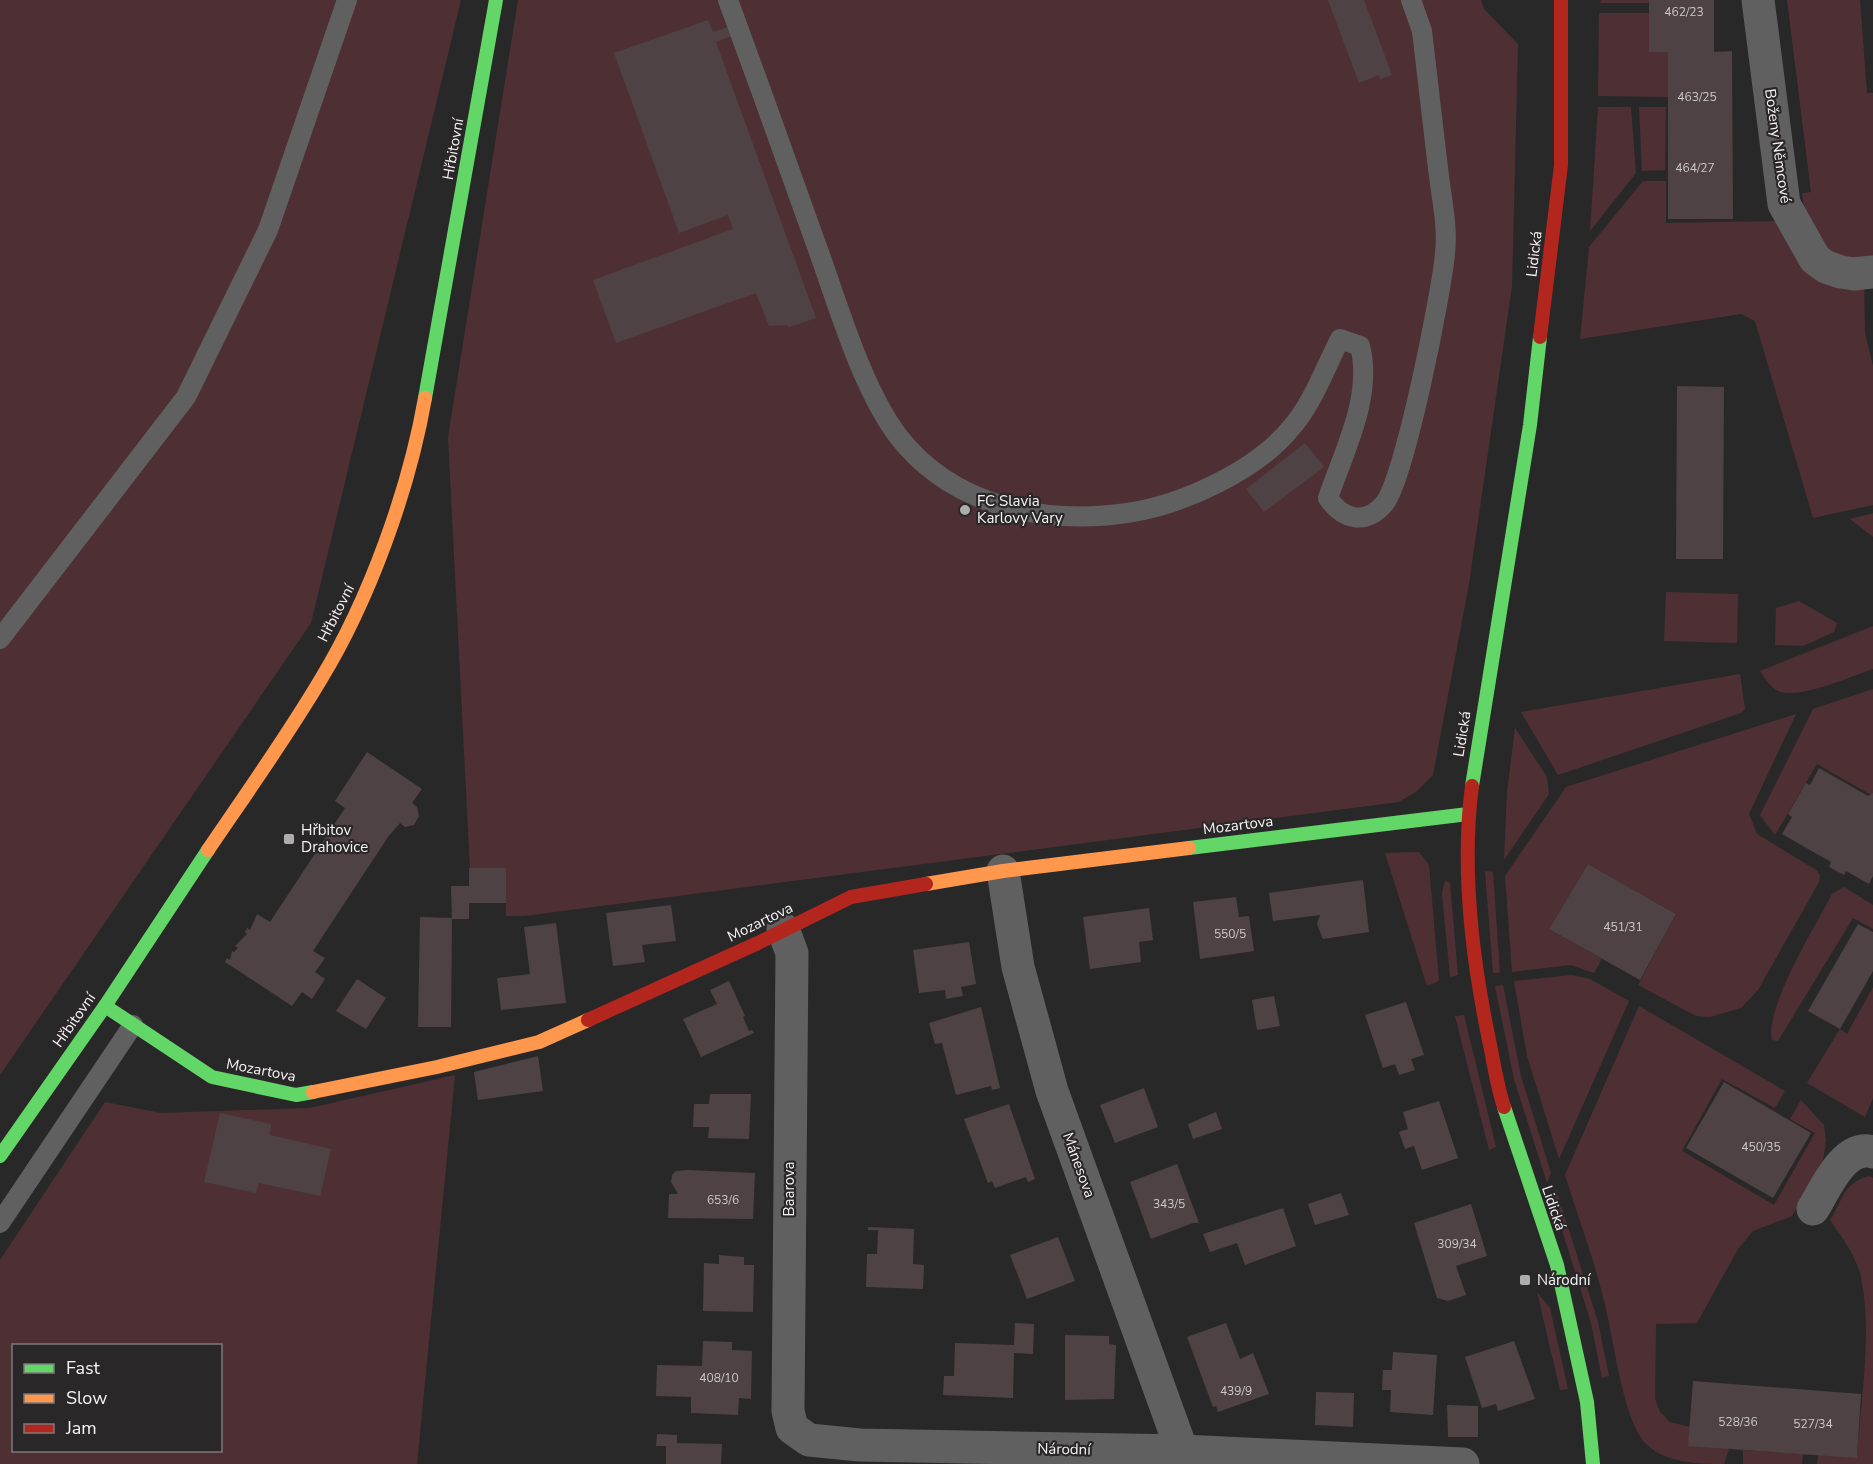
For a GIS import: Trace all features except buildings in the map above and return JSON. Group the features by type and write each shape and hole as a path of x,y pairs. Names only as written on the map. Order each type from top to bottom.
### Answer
{"street":[{"name":"Hřbitovní","path":"0,1156 105,1005 322,678 377,568 420,426 496,0"},
{"name":"Lidická","path":"1561,0 1561,165 1530,425 1476,748 1468,814 1470,909 1479,992 1501,1097 1557,1265 1587,1402 1593,1464"},
{"name":"Boženy Němcové","path":"1758,0 1784,204 1800,238 1815,259 1842,272 1854,274 1873,272"},
{"name":"Mozartova","path":"105,1005 212,1077 296,1095 437,1067 538,1042 851,897 1003,871 1468,814"},
{"name":"Mánesova","path":"1003,871 1018,967 1052,1091 1182,1451"},
{"name":"Baarova","path":"783,929 792,953 788,1411 792,1428 809,1440"},
{"path":"1813,1209 1841,1164 1853,1156 1868,1151 1873,1152"},
{"name":"Národní","path":"809,1440 860,1444 1182,1451 1463,1464"}],"lane":[{"path":"0,639 186,397 268,230 347,0"},
{"path":"728,0 858,360 898,435 935,473 981,498 1024,513 1101,517 1138,512 1175,501 1213,487 1291,429 1309,401 1340,339 1360,346 1365,365 1355,419 1328,498 1337,512 1350,518 1368,514 1384,505 1391,492 1412,420 1445,252 1422,31 1411,0"},
{"path":"0,1223 133,1025"}],"shaded area":[{"path":"0,0 461,0 311,623 0,1075"},
{"name":"FC Slavia Karlovy Vary","path":"518,0 1481,0 1484,9 1518,44 1512,286 1469,584 1433,775 1416,792 1399,802 524,916 506,916 506,868 470,869 448,437"},
{"path":"1601,0 1649,0 1649,3 1600,3"},
{"path":"1787,0 1860,0 1867,93 1873,93 1873,261 1835,258 1806,223 1802,193 1811,192"},
{"path":"1599,13 1649,13 1649,52 1668,52 1668,97 1598,96"},
{"path":"1598,107 1631,107 1636,173 1590,231"},
{"path":"1639,107 1666,107 1665,170 1642,171"},
{"path":"1643,181 1666,181 1666,223 1778,221 1864,283 1865,333 1873,366 1873,505 1813,518 1755,321 1741,314 1580,339 1589,247"},
{"path":"1873,513 1873,537 1850,519"},
{"path":"1666,592 1738,594 1737,643 1664,641"},
{"path":"1799,601 1837,623 1834,632 1803,646 1775,645 1776,608"},
{"path":"1873,626 1873,669 1812,690 1787,693 1773,688 1760,671"},
{"path":"1740,674 1745,709 1741,713 1558,775 1521,712"},
{"path":"1873,689 1873,796 1817,764 1775,835 1760,815 1813,709"},
{"path":"1796,714 1749,814 1757,834 1816,870 1820,875 1819,882 1758,990 1741,1008 1710,1017 1696,1016 1638,985 1676,914 1588,864 1549,929 1602,959 1594,973 1571,965 1512,972 1505,876 1566,787"},
{"path":"1515,728 1547,777 1549,794 1504,860 1507,792"},
{"path":"1419,852 1429,865 1439,981 1427,986 1385,853"},
{"path":"1485,871 1493,872 1500,973 1493,973"},
{"path":"1445,881 1450,883 1458,975 1450,977 1442,893"},
{"path":"1844,887 1873,905 1873,929 1853,918 1778,1041 1772,1040 1772,1026 1783,988 1832,894"},
{"path":"1572,975 1590,979 1629,1001 1559,1159 1527,1056 1514,981"},
{"path":"1503,985 1521,1076 1551,1173 1547,1183 1514,1079 1495,986"},
{"path":"1873,987 1873,1098 1865,1117 1807,1083 1840,1029 1847,1034"},
{"path":"1639,1006 1785,1091 1775,1108 1722,1079 1682,1151 1774,1205 1815,1133 1790,1119 1801,1100 1824,1125 1826,1141 1823,1160 1792,1216 1753,1231 1738,1249 1697,1323 1656,1324 1655,1399 1660,1412 1670,1422 1690,1427 1729,1449 1724,1464 1693,1463 1672,1459 1646,1444 1638,1432 1625,1397 1596,1269 1565,1175"},
{"path":"1464,1015 1496,1147 1489,1150 1455,1016"},
{"path":"455,1075 417,1464 0,1464 0,1260 105,1102 161,1113 310,1108"},
{"path":"1869,1176 1873,1178 1873,1464 1817,1464 1818,1455 1857,1457 1865,1364 1864,1294 1860,1273 1854,1259 1830,1220 1849,1188 1860,1179"},
{"path":"1556,1189 1598,1322 1609,1376 1602,1378 1591,1323 1552,1198"},
{"path":"1537,1292 1550,1308 1568,1389 1560,1390"},
{"path":"1743,1450 1803,1454 1802,1464 1743,1464"}],"traffic: fast":[{"path":"425,398 496,0"},
{"path":"1472,786 1530,425 1540,337"},
{"path":"1189,848 1468,814"},
{"path":"0,1156 105,1006 208,850"},
{"path":"105,1006 212,1077 296,1095 313,1092"},
{"path":"1504,1107 1557,1265 1587,1402 1593,1464"}],"traffic: slow":[{"path":"208,850 308,701 355,615 371,580 398,507 425,398"},
{"path":"926,884 1003,871 1189,848"},
{"path":"313,1092 437,1067 539,1042 588,1020"}],"traffic: jam":[{"path":"1540,337 1561,165 1561,0"},
{"path":"1472,786 1468,881 1473,945 1497,1083 1504,1107"},
{"path":"588,1020 758,943 851,897 926,884"}],"place":[{"name":"FC Slavia Karlovy Vary","path":"965,510"},
{"name":"Hřbitov Drahovice","path":"289,839"},
{"name":"Národní","path":"1525,1280"}]}
